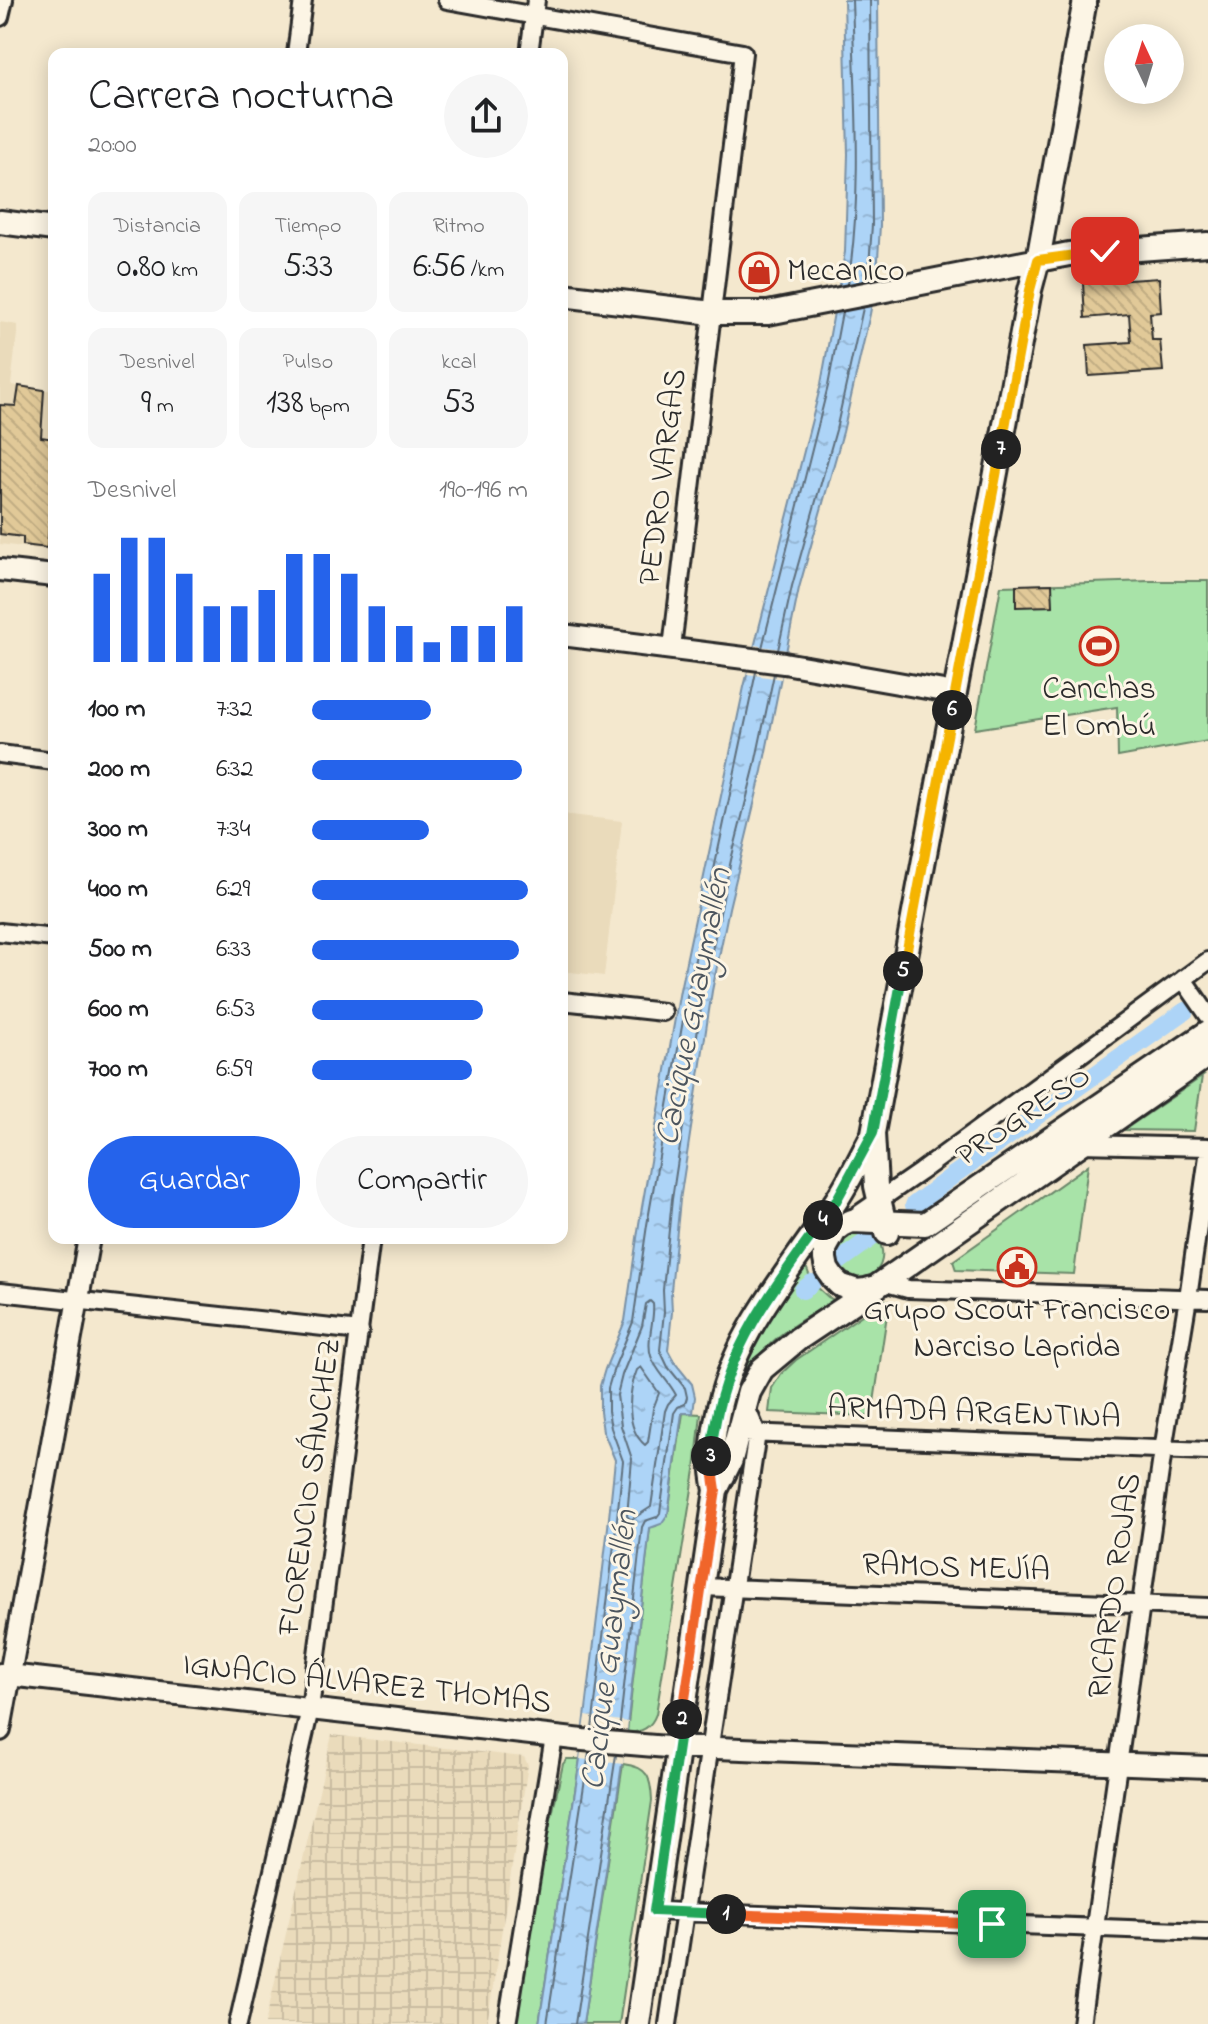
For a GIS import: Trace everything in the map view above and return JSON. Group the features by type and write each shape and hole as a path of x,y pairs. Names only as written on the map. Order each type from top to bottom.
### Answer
{"main road":[{"path":"835,1203 836,1232 825,1249 827,1269 840,1285 857,1291 883,1282 895,1259 895,1249 879,1226 873,1133 1085,0"},
{"path":"0,222 48,228"},
{"path":"568,296 712,313 768,313 1038,260 1105,251 1208,244"},
{"name":"PROGRESO","path":"879,1226 925,1224 1208,1032"},
{"name":"PROGRESO","path":"716,1490 748,1433 745,1405 753,1383 768,1363 798,1339 1208,1055"},
{"path":"638,2024 716,1490 711,1451 727,1374 771,1293 835,1203 873,1133"},
{"path":"771,1293 807,1255 852,1221 879,1226"}],"street":[{"path":"0,17 4,0"},
{"path":"297,48 303,0"},
{"path":"447,0 535,7 530,48"},
{"name":"PEDRO VARGAS","path":"535,7 743,53 672,648"},
{"path":"0,570 48,575"},
{"path":"568,636 751,658 955,693"},
{"path":"0,754 48,760"},
{"path":"0,932 48,937"},
{"path":"836,1232 1208,961"},
{"path":"1183,979 1208,1015"},
{"path":"568,1002 663,1012"},
{"path":"1081,1144 1208,1147"},
{"name":"RICARDO ROJAS","path":"1081,2024 1140,1604 1208,1156"},
{"path":"874,1167 887,1178 920,1172"},
{"path":"0,1730 5,1675 88,1244"},
{"name":"FLORENCIO SÁNCHEZ","path":"238,2024 310,1709 370,1244"},
{"path":"883,1282 908,1289 1208,1299"},
{"path":"0,1292 360,1331"},
{"path":"668,2024 734,1588 748,1433"},
{"name":"ARMADA ARGENTINA","path":"748,1433 1208,1451"},
{"name":"RAMOS MEJÍA","path":"702,1587 1208,1607"},
{"name":"IGNACIO ÁLVAREZ THOMAS","path":"5,1675 625,1744 1208,1767"},
{"path":"507,2024 554,1737"},
{"path":"654,1911 1208,1932"}],"shaded area":[{"path":"0,322 18,325 11,385 48,390 48,539 47,550 0,544"},
{"path":"568,815 622,821 604,976 568,972"},
{"path":"332,1735 524,1757 528,1765 487,2024 265,2024"}],"green space":[{"name":"Canchas El Ombú","path":"1208,581 1208,741 1118,757 1117,707 975,729 1001,586"},
{"path":"1202,1077 1194,1131 1124,1130"},
{"path":"1088,1165 1074,1274 956,1270 953,1261"},
{"path":"848,1231 870,1232 834,1259 835,1246"},
{"path":"878,1239 882,1260 873,1274 857,1278 847,1276 838,1269"},
{"path":"804,1269 810,1277 799,1287 806,1293 816,1286 834,1302 801,1320 772,1342 748,1370 733,1403 728,1402 747,1353"},
{"path":"884,1300 889,1301 872,1416 769,1412 772,1388 781,1374 796,1360"},
{"path":"683,1413 701,1414 656,1714 645,1728 627,1733 650,1527 656,1526 668,1514"},
{"path":"567,1759 580,1759 539,2024 515,2024 547,1838 563,1764"},
{"path":"623,1764 643,1771 651,1786 652,1801 620,2018 619,2024 583,2024"}],"water":[{"name":"Cacique Guaymallén","path":"844,0 878,0 880,225 877,276 843,432 799,588 762,771 712,991 680,1200 668,1350 692,1384 695,1397 693,1413 682,1413 668,1514 661,1524 650,1528 625,1744 583,2024 539,2024 580,1759 615,1460 603,1431 600,1386 625,1321 680,990 744,687 821,384 845,252 848,154"}],"pier":[{"path":"755,645 787,650 781,679 747,674"},
{"path":"586,1716 628,1722 623,1764 580,1759"}],"building":[{"path":"1159,278 1161,312 1150,313 1152,340 1160,340 1163,371 1089,376 1087,345 1131,342 1129,314 1085,318 1083,283"},
{"path":"19,386 44,390 41,437 48,438 47,548 23,545 23,537 0,534 0,405 16,406"},
{"path":"1052,584 1053,606 1016,607 1016,585"}],"waterway":[{"path":"914,1205 1185,1011"},
{"path":"837,1263 871,1238"},
{"path":"803,1290 812,1283"}],"place":[{"name":"Mecanico","path":"759,272"},
{"name":"Canchas El Ombú","path":"1099,646"},
{"name":"Grupo Scout Francisco Narciso Laprida","path":"1017,1267"}],"route":[{"path":"992,1924 654,1911 716,1490 711,1451 725,1383 753,1322 835,1203 873,1133 1030,290 1038,260 1105,251"}]}
